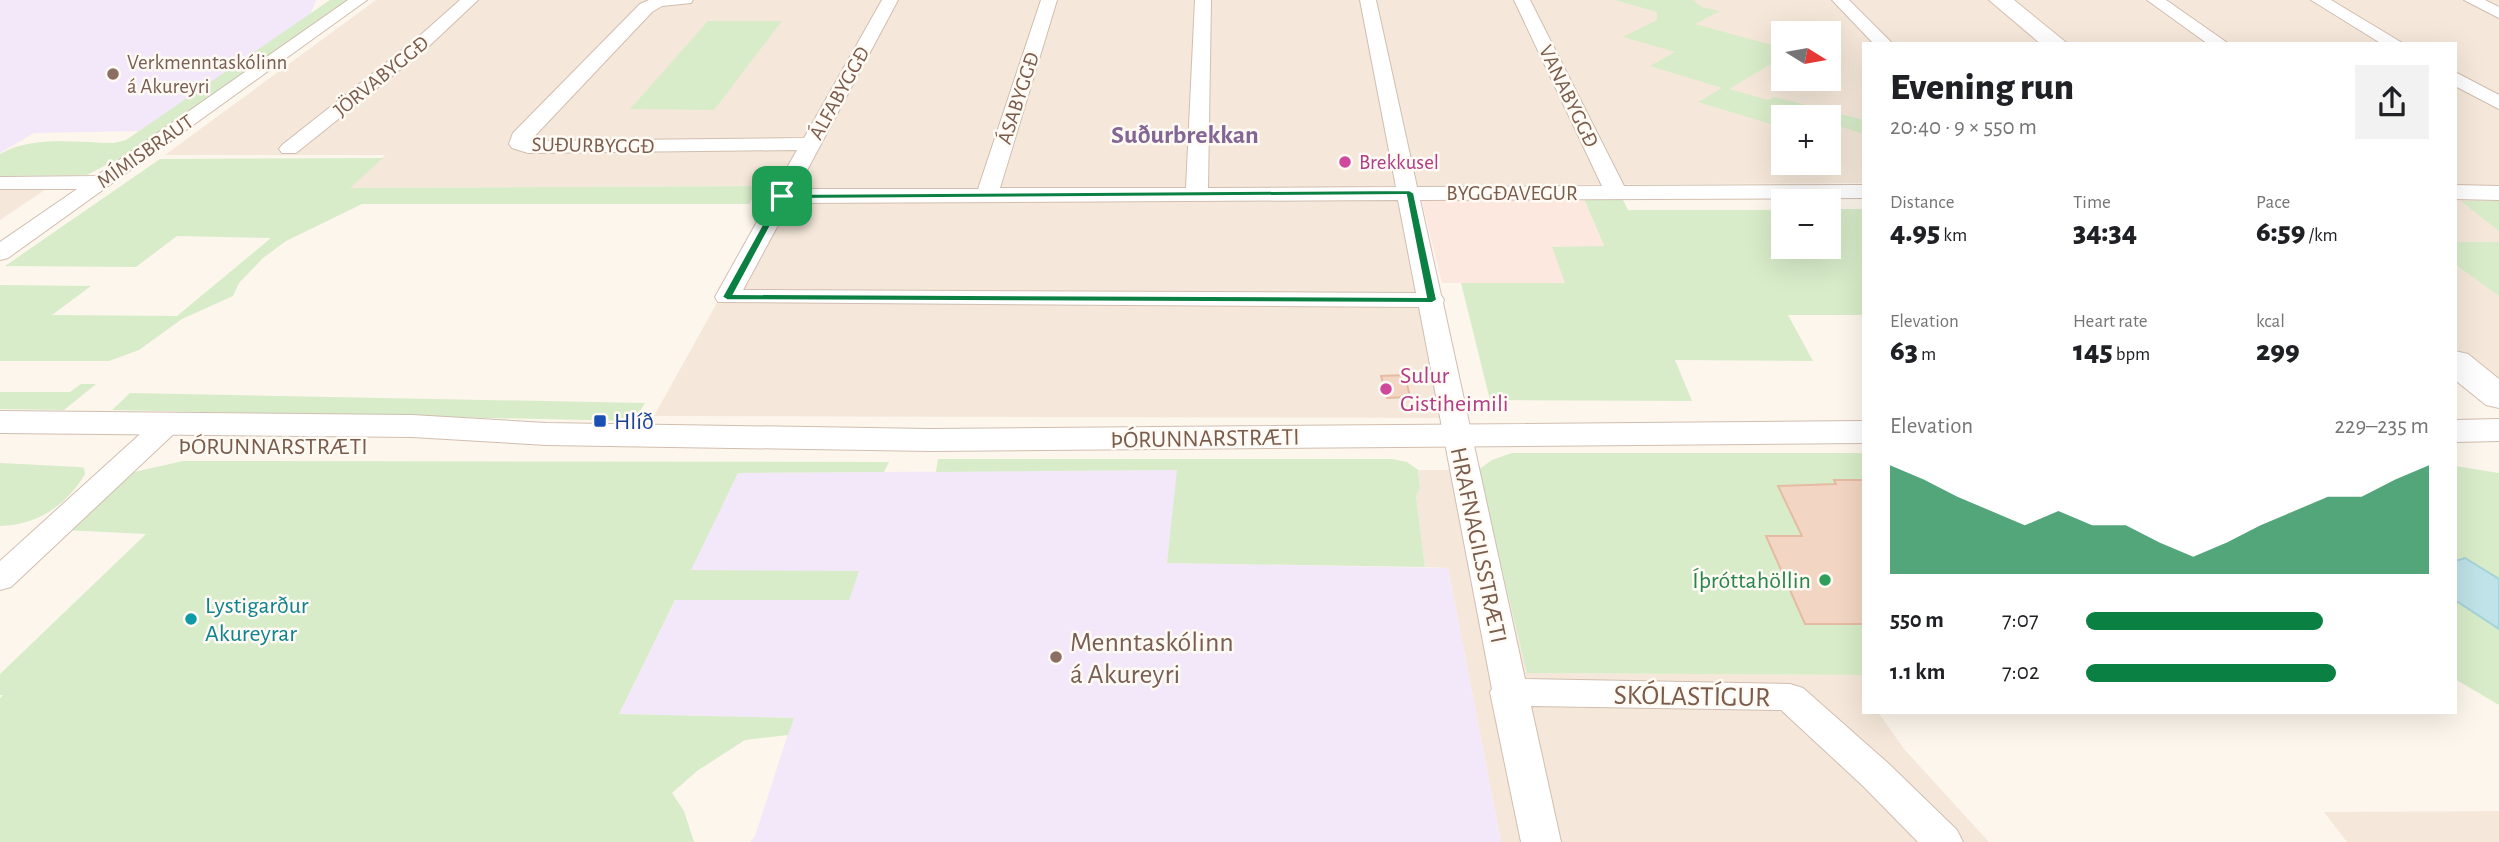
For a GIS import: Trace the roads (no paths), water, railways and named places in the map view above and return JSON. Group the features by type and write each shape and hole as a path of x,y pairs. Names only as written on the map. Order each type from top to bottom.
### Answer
{"main road":[{"path":"2000,0 2053,42"},
{"path":"2457,364 2499,397"}],"street":[{"name":"MÍMISBRAUT","path":"0,253 359,0"},
{"name":"JÖRVABYGGÐ","path":"289,149 421,44 470,0"},
{"name":"SUÐURBYGGÐ","path":"685,0 659,1 646,8 520,136 519,144 528,147 811,144"},
{"name":"ÁLFABYGGÐ","path":"890,0 727,297 1432,300"},
{"name":"ÁSABYGGÐ","path":"986,197 1049,0"},
{"path":"1197,195 1203,0"},
{"name":"HRAFNAGILSSTRÆTI","path":"1368,0 1432,300 1456,436 1541,842"},
{"name":"VANABYGGÐ","path":"1522,0 1616,192"},
{"path":"1840,0 1882,42"},
{"path":"2155,0 2217,42"},
{"path":"2319,0 2392,42"},
{"path":"2457,79 2499,103"},
{"path":"0,183 102,181"},
{"name":"BYGGÐAVEGUR","path":"782,196 1862,191"},
{"path":"2457,192 2499,193"},
{"path":"2457,416 2499,416"},
{"name":"ÞÓRUNNARSTRÆTI","path":"0,422 412,426 546,434 931,440 1862,432"},
{"path":"0,579 170,422"},
{"path":"2457,431 2499,430"},
{"name":"ÞÓRUNNARSTRÆTI","path":"0,446 391,445 546,434"},
{"name":"SKÓLASTÍGUR","path":"1508,692 1790,697 1876,775 1943,842"}],"water":[{"path":"2465,558 2499,579 2499,629 2457,601 2457,560"}],"place":[{"name":"Verkmenntaskólinn á Akureyri","path":"113,74"},
{"name":"Brekkusel","path":"1345,162"},
{"name":"Sulur Gistiheimili","path":"1386,389"},
{"name":"Hlíð","path":"600,421"},
{"name":"Íþróttahöllin","path":"1825,580"},
{"name":"Lystigarður Akureyrar","path":"191,619"},
{"name":"Menntaskólinn á Akureyri","path":"1056,657"}],"district":[{"name":"Suðurbrekkan","path":"1185,134"}]}
